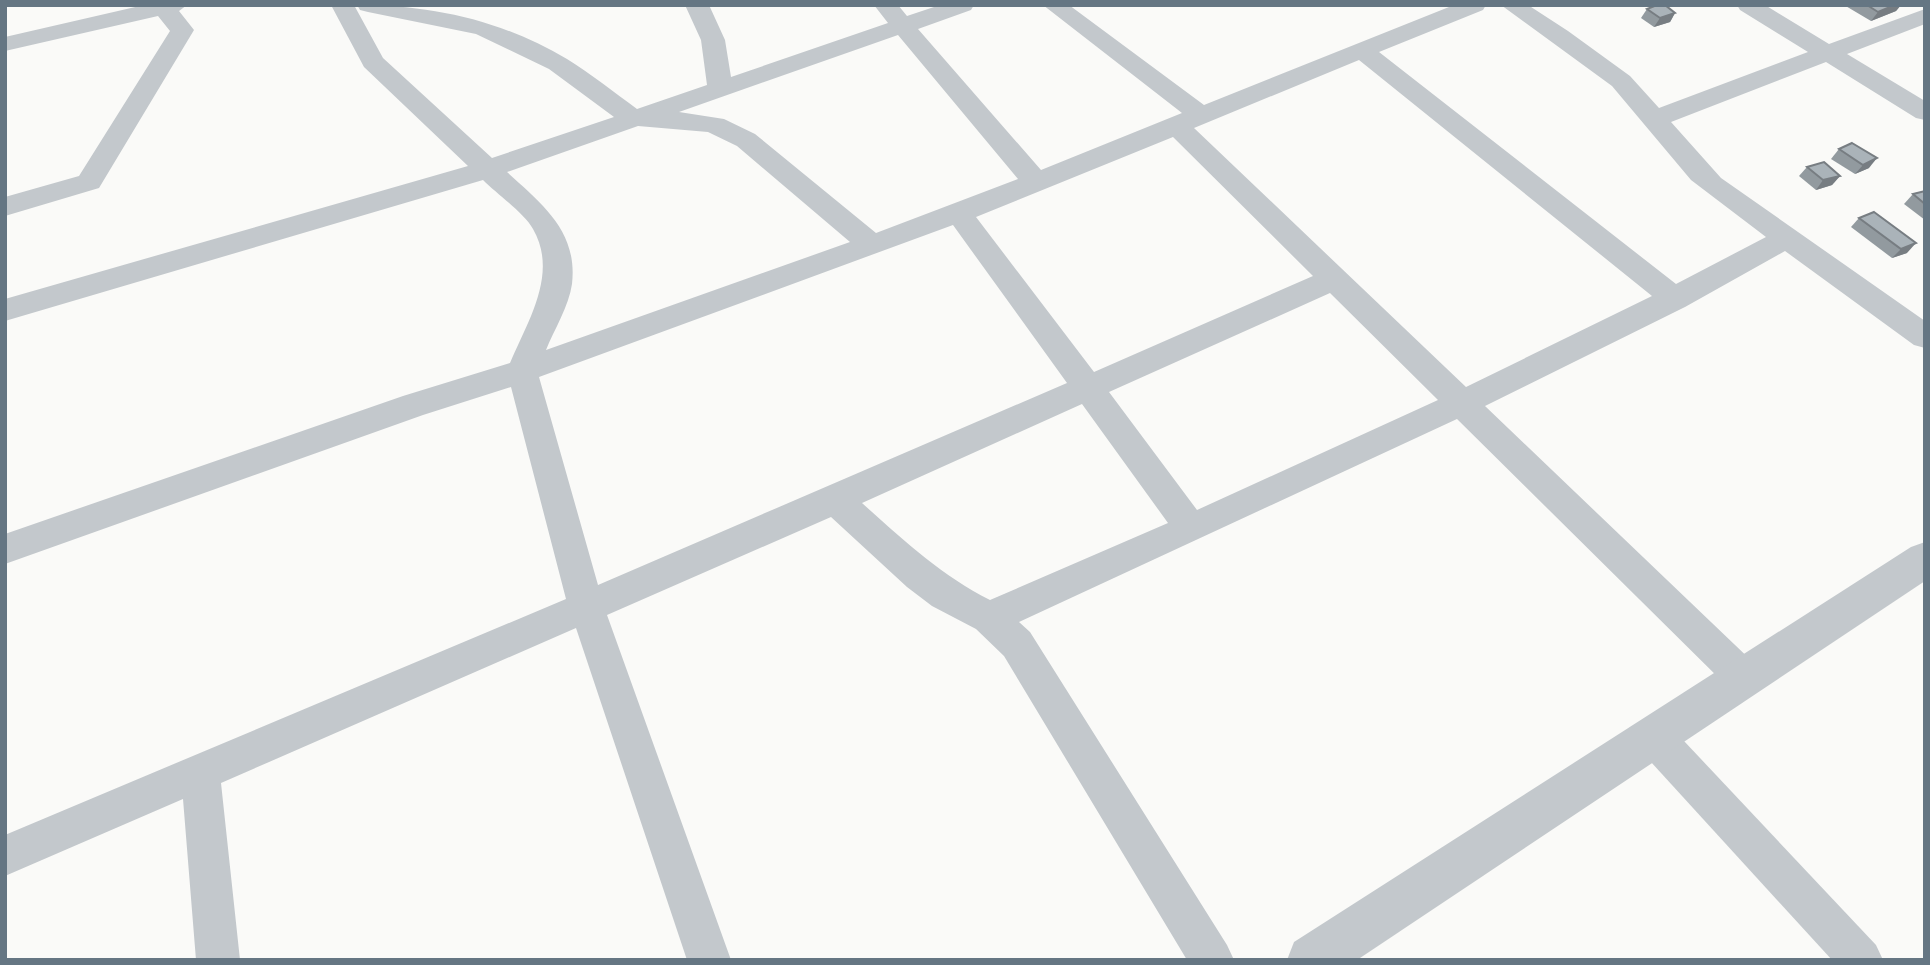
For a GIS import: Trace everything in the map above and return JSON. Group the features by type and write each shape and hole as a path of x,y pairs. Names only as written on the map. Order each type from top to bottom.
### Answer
{"street":[{"path":"342,5 373,62 544,222 553,242 557,264 556,286 522,371 586,606 709,960"},
{"path":"368,5 483,28 558,64 633,118 715,125 746,140 871,244"},
{"path":"697,5 713,40 720,89"},
{"path":"5,310 486,170 720,89 893,15 963,5"},
{"path":"1054,5 1188,120 1334,279 1744,678"},
{"path":"5,549 414,405 522,371 959,213 1475,5"},
{"path":"1512,5 1615,77 1654,119 1688,162 1711,184 1925,337"},
{"path":"1748,5 1925,112"},
{"path":"5,44 173,11 182,30 89,182 5,207"},
{"path":"893,15 1035,182"},
{"path":"1654,119 1925,16"},
{"path":"1364,52 1675,299"},
{"path":"959,213 1191,528"},
{"path":"989,618 1463,405 1675,299 1787,238"},
{"path":"5,856 835,500 1334,279"},
{"path":"835,500 919,576 945,595 989,618 1017,644 1212,960"},
{"path":"1319,958 1744,678 1921,568"},
{"path":"1654,737 1861,960"},
{"path":"200,773 218,960"}],"building":[{"path":"1665,5 1675,13 1660,18 1647,9"},
{"path":"1867,5 1895,5 1878,12"},
{"path":"1852,143 1877,158 1863,165 1839,149"},
{"path":"1824,162 1840,176 1823,180 1807,167"},
{"path":"1925,191 1925,204 1913,194"},
{"path":"1874,212 1916,243 1901,249 1859,218"}]}
